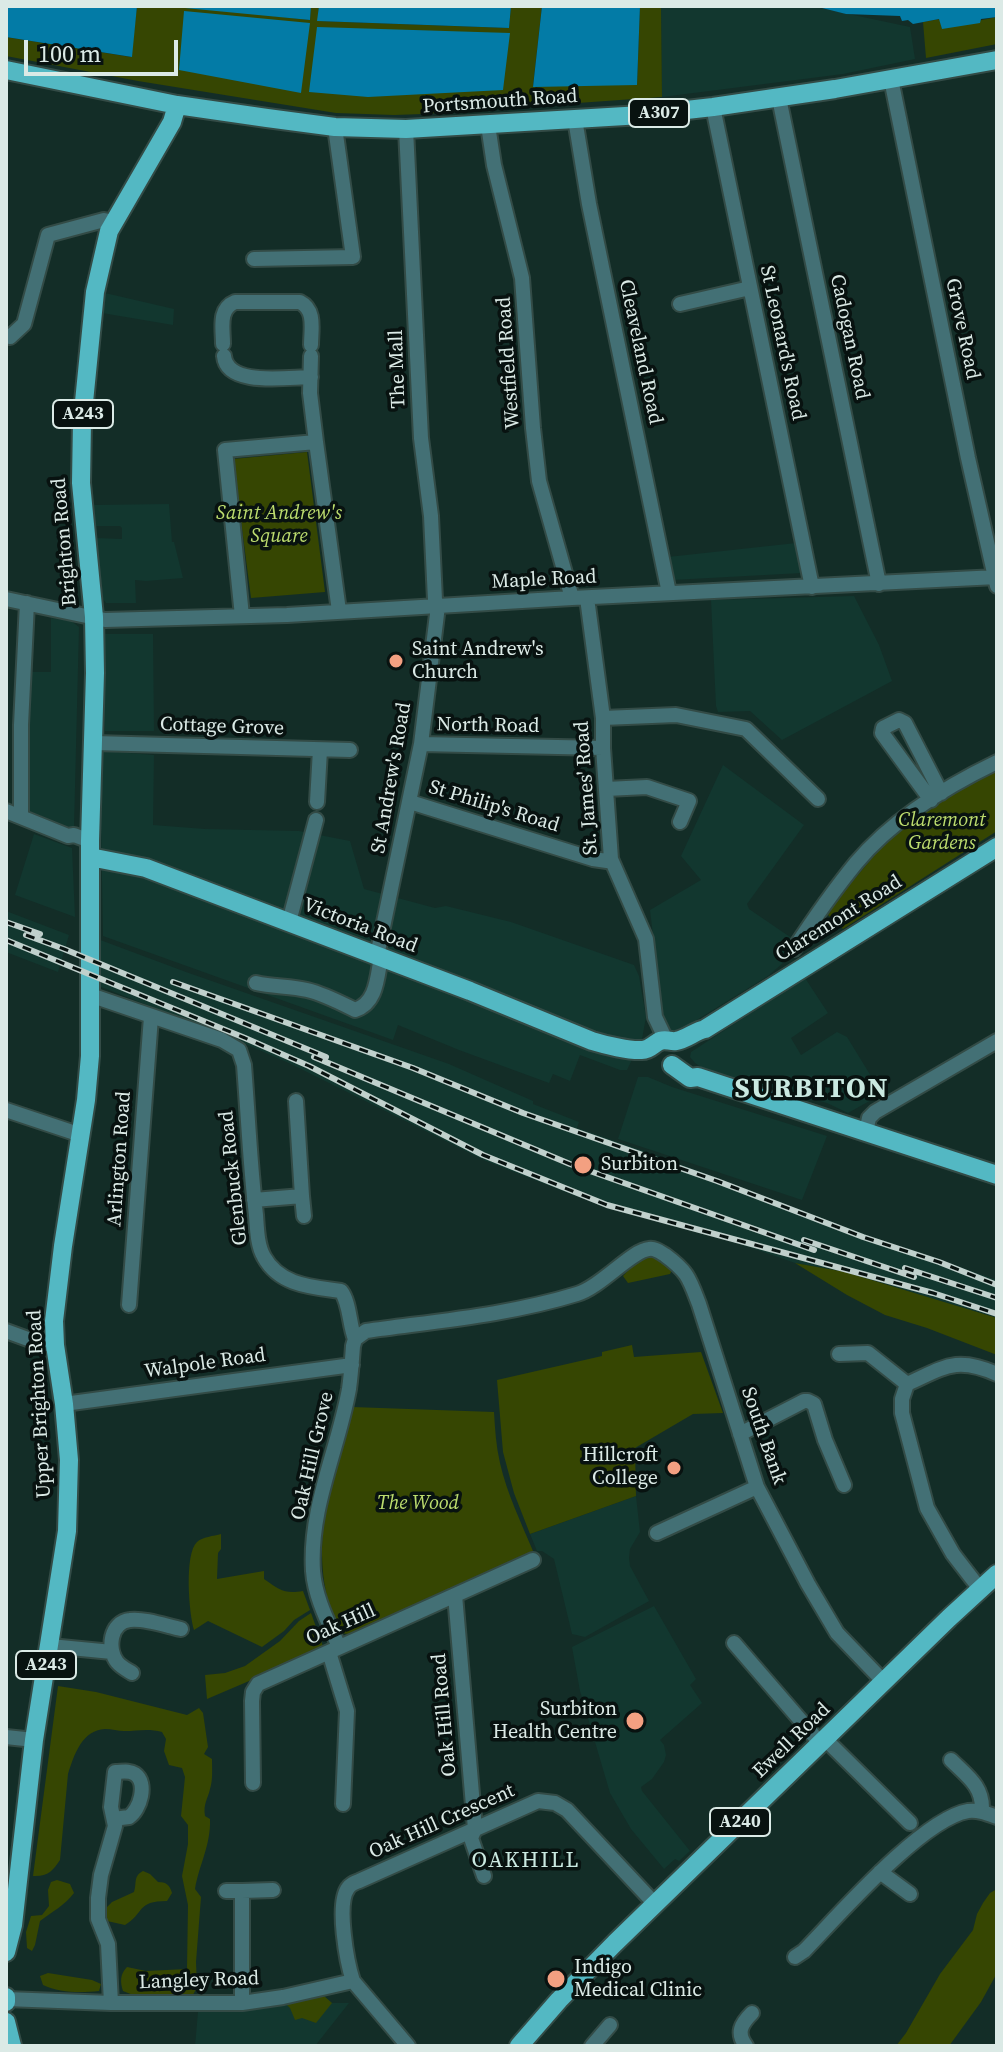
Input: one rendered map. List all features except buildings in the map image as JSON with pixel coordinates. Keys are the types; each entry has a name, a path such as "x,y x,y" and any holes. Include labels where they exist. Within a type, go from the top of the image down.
{"main road":[{"name":"Portsmouth Road","path":"6,70 177,105 335,127 406,129 713,107 997,60"},
{"name":"Brighton Road","path":"90,995 94,617 81,483 82,422 97,284 109,231 172,122 177,105"},
{"name":"Claremont Road","path":"666,1051 997,847"},
{"name":"Victoria Road","path":"90,849 379,956 592,1041 612,1046 642,1061 666,1051 690,1078 698,1077 997,1175"},
{"name":"Upper Brighton Road","path":"6,1952 14,1918 34,1740 68,1519 69,1460 55,1345 56,1298 89,1080 90,995"},
{"name":"Ewell Road","path":"519,2046 576,1982 997,1574"},
{"path":"6,2022 12,2046"}],"street":[{"name":"Grove Road","path":"891,79 996,580"},
{"name":"Cadogan Road","path":"779,98 879,584"},
{"name":"St Leonard's Road","path":"713,107 812,587"},
{"name":"Cleaveland Road","path":"575,119 589,204 669,593"},
{"name":"Westfield Road","path":"488,125 494,165 522,278 539,481 580,598"},
{"path":"254,259 353,257 335,127"},
{"name":"The Mall","path":"406,129 421,438 438,606"},
{"path":"6,336 10,337 24,324 48,235 104,220 114,222"},
{"path":"680,304 750,288"},
{"path":"311,377 245,378 229,369 225,364 224,350 223,313 227,305 235,302 300,302 311,311 311,377 310,393 339,611"},
{"path":"242,616 225,450 316,442"},
{"name":"Maple Road","path":"6,599 105,620 996,580"},
{"name":"St. James' Road","path":"580,598 603,718 611,859 646,939 655,1017 652,1029 666,1051"},
{"path":"21,816 14,723 27,603"},
{"name":"St Andrew's Road","path":"256,983 307,990 355,1010 364,1007 374,993 421,744 438,606"},
{"path":"603,718 676,715 746,729 818,799"},
{"path":"899,720 905,723 936,797 882,733 883,728 899,720"},
{"name":"Cottage Grove","path":"94,743 350,750"},
{"name":"North Road","path":"421,744 603,748"},
{"path":"317,802 320,750"},
{"path":"794,949 852,869 887,833 936,797 997,762"},
{"path":"606,789 647,787 689,801 680,822"},
{"name":"St Philip's Road","path":"410,802 593,859 611,859"},
{"path":"6,811 68,836 74,835 90,849"},
{"path":"289,922 316,820"},
{"name":"Glenbuck Road","path":"90,995 234,1045 242,1056 254,1200 263,1257 291,1281 307,1287 341,1291 346,1298 349,1324 355,1339"},
{"name":"Arlington Road","path":"129,1305 151,1017"},
{"path":"866,1132 869,1118 875,1112 997,1041"},
{"path":"296,1101 302,1117 304,1216"},
{"path":"6,1110 81,1135"},
{"path":"254,1200 302,1196"},
{"name":"South Bank","path":"355,1339 366,1331 491,1314 577,1295 591,1290 642,1251 649,1248 658,1250 683,1268 689,1277 757,1487 837,1633 884,1682"},
{"path":"6,1331 55,1345"},
{"name":"Oak Hill Grove","path":"343,1804 347,1711 313,1573 318,1510 349,1391 355,1339"},
{"path":"839,1354 868,1353 907,1384"},
{"name":"Walpole Road","path":"64,1404 352,1365"},
{"path":"980,1589 953,1554 927,1508 902,1413 902,1399 907,1384 950,1365 977,1365 997,1374"},
{"path":"740,1434 808,1401 814,1404 818,1421 836,1446 844,1485"},
{"path":"657,1533 757,1487"},
{"name":"Oak Hill","path":"253,1783 253,1692 258,1684 533,1560"},
{"name":"Oak Hill Road","path":"455,1595 475,1829 471,1838 484,1876"},
{"path":"132,1673 116,1661 112,1652 114,1630 123,1622 135,1620 181,1629"},
{"path":"734,1643 823,1742 910,1823"},
{"path":"50,1646 112,1652"},
{"path":"6,1737 34,1740"},
{"path":"951,1760 975,1784 982,1798 982,1810"},
{"name":"Oak Hill Crescent","path":"353,1981 343,1925 344,1898 348,1888 538,1801 555,1803 567,1810 655,1904"},
{"path":"805,1956 880,1872 941,1822 964,1812 982,1810 997,1817"},
{"path":"111,2003 108,1944 98,1919 98,1898 115,1821"},
{"path":"880,1872 910,1894"},
{"path":"226,1891 273,1890"},
{"path":"242,1891 242,2003"},
{"path":"353,1981 408,2046"},
{"name":"Langley Road","path":"6,1999 242,2003 353,1981"},
{"path":"746,2046 740,2036 741,2026 752,2013"},
{"path":"592,2046 610,2025"}],"shaded area":[{"path":"661,6 811,6 910,27 915,59 843,74 662,97"},
{"path":"105,293 174,309 173,325 102,313"},
{"path":"169,504 172,542 183,578 135,580 136,603 106,603 96,538 122,539 122,528 95,526 94,505"},
{"path":"796,543 802,573 672,580 668,557"},
{"path":"854,596 879,645 892,681 782,740 750,711 718,712 711,600"},
{"path":"51,618 71,621 79,627 72,828 24,809 28,672 51,672"},
{"path":"104,634 153,634 154,731 105,731"},
{"path":"103,751 154,755 153,825 299,831 350,841 364,889 435,908 446,906 511,922 634,965 646,1017 642,1039 627,1070 580,1055 570,1081 553,1074 549,1083 398,1025 393,1040 103,936"},
{"path":"723,765 804,825 747,904 749,909 793,939 784,962 768,976 674,1034 664,1028 650,910 701,880 681,856"},
{"path":"34,834 72,848 75,917 15,895"},
{"path":"6,911 69,935 58,972 6,952"},
{"path":"95,938 449,1064 579,1122 577,1128 997,1280 997,1318 845,1272 795,1263 735,1242 576,1196 486,1161 291,1064 96,985"},
{"path":"805,978 828,1013 791,1038 801,1055 837,1032 847,1037 882,1094 848,1113 827,1103 704,1069 690,1057 691,1052"},
{"path":"638,1077 648,1077 827,1136 802,1200 618,1139"},
{"path":"636,1496 640,1532 630,1549 629,1558 630,1566 649,1601 585,1637 572,1634 554,1559 537,1551 530,1534"},
{"name":"Surbiton Health Centre","path":"654,1606 696,1679 690,1685 702,1703 660,1740 666,1755 664,1762 652,1779 641,1787 690,1851 664,1869 631,1829 610,1793 580,1691 572,1647"},
{"path":"324,1996 332,2003 349,2003 315,2046 195,2046 198,2012 252,2010"}],"green space":[{"path":"137,6 185,6 310,20 311,6 319,6 318,21 509,28 511,6 542,6 533,86 637,84 640,6 661,6 662,97 423,114 336,113 6,56 6,37 131,57"},
{"path":"997,17 997,44 926,58 923,22 940,19 942,28"},
{"name":"Saint Andrew's Square","path":"307,452 325,592 251,598 233,459"},
{"name":"Claremont Gardens","path":"997,766 997,831 843,929 826,913 882,846 916,816"},
{"path":"657,1255 673,1268 670,1274 628,1283 623,1276 634,1264"},
{"path":"795,1263 845,1272 997,1318 997,1355 885,1315"},
{"path":"632,1345 634,1357 701,1352 723,1413 693,1414 635,1448 636,1496 530,1534 503,1452 497,1380 602,1356 602,1352"},
{"name":"The Wood","path":"352,1407 494,1412 503,1474 533,1551 349,1634 340,1633 329,1605 322,1548 329,1491"},
{"path":"221,1534 217,1579 264,1571 264,1579 278,1588 291,1592 303,1591 310,1610 262,1647 208,1621 194,1630 189,1584 190,1559 199,1540"},
{"path":"311,1613 324,1649 207,1699 205,1675 225,1673 245,1666 280,1641"},
{"path":"58,1686 96,1692 187,1715 199,1708 203,1713 208,1747 204,1754 212,1759 212,1774 205,1808 205,1816 210,1819 209,1838 195,1889 201,1897 197,1987 193,1995 133,1995 123,1991 121,1984 127,1967 146,1971 187,1969 188,1905 182,1876 188,1825 181,1816 185,1777 182,1768 169,1765 164,1751 166,1739 162,1732 105,1729 97,1730 85,1739 76,1752 68,1774 60,1860 49,1872 33,1876"},
{"path":"143,1871 169,1886 172,1893 167,1901 145,1905 125,1925 107,1921 105,1909 112,1902 134,1892 137,1877"},
{"path":"57,1880 70,1884 74,1893 40,1921 32,1951 27,1948 26,1932 31,1916 42,1915 49,1906 48,1890 51,1882"},
{"path":"997,1889 997,1973 981,2002 949,2046 896,2046 940,1974 973,1930 983,1903"},
{"path":"48,1973 101,1984 99,1991 56,1990 43,1985 40,1976"},
{"path":"324,1996 332,2003 316,2023 302,2018 295,2020 285,2003"}],"water":[{"path":"6,6 137,6 132,57 6,37"},
{"path":"185,6 311,6 310,20"},
{"path":"319,6 511,6 509,28 317,21"},
{"path":"542,6 640,6 637,85 533,87"},
{"path":"814,6 997,6 997,17 942,29 939,19 913,24 908,20 902,21 900,16 846,14"},
{"path":"184,11 310,23 301,93 179,70"},
{"path":"317,27 510,33 503,90 368,97 309,92"}],"railway":[{"path":"6,922 40,934"},
{"path":"26,935 326,1057"},
{"path":"6,940 309,1066 483,1155 607,1205 933,1293 997,1314"},
{"path":"173,982 997,1285"},
{"path":"314,1057 570,1164 814,1250"},
{"path":"804,1240 914,1277"},
{"path":"905,1268 997,1298"}],"place":[{"name":"Saint Andrew's Church","path":"396,661"},
{"name":"Surbiton","path":"583,1165"},
{"name":"Hillcroft College","path":"674,1468"},
{"name":"Surbiton Health Centre","path":"635,1721"},
{"name":"Indigo Medical Clinic","path":"556,1979"}],"district":[{"name":"SURBITON","path":"812,1090"},
{"name":"OAKHILL","path":"526,1861"}]}
